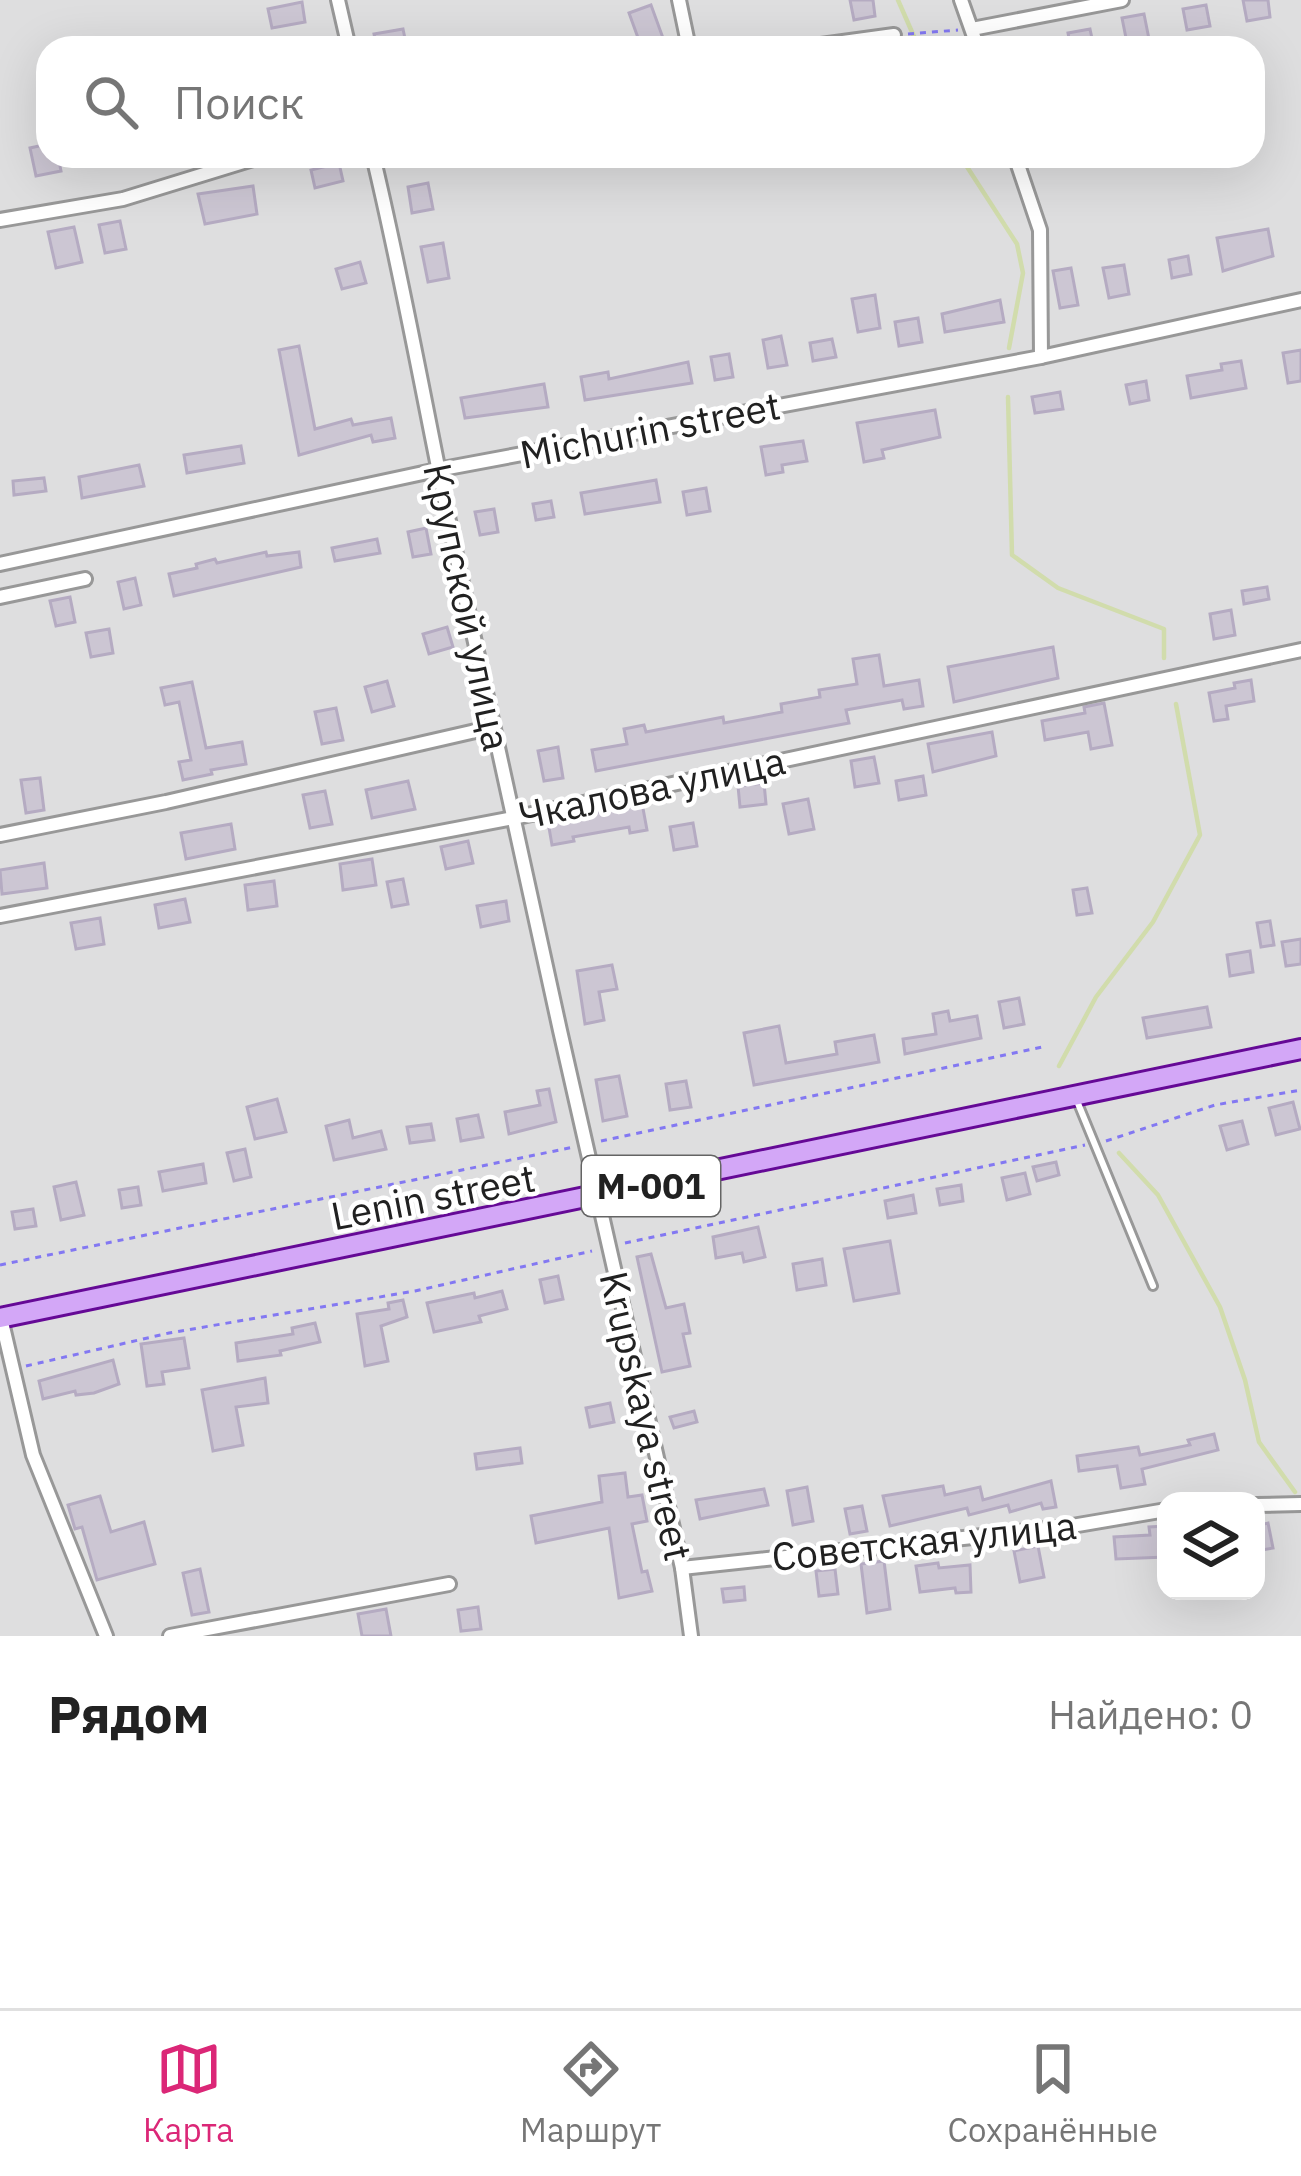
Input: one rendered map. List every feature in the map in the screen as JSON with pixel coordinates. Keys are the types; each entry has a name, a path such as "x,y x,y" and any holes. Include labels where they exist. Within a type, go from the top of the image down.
{"main road":[{"name":"Lenin street","path":"1,1318 1301,1049"}],"street":[{"path":"338,0 346,36"},
{"path":"680,0 687,36"},
{"path":"962,0 974,36"},
{"path":"972,29 1122,0"},
{"path":"887,36 894,35"},
{"path":"0,220 123,199 224,168"},
{"name":"Крупской улица","path":"376,168 596,1198"},
{"path":"1019,168 1040,230 1041,357"},
{"name":"Michurin street","path":"0,564 437,470 1041,357 1301,300"},
{"path":"0,597 85,579"},
{"name":"Чкалова улица","path":"0,916 513,818 1301,650"},
{"path":"0,836 493,727"},
{"name":"Krupskaya street","path":"596,1198 682,1568 692,1636"},
{"path":"1,1318 33,1456 106,1636"},
{"path":"1265,1504 1301,1504"},
{"name":"Советская улица","path":"682,1568 1066,1527 1157,1512"},
{"path":"170,1636 449,1584"}],"lane":[{"path":"1076,1096 1154,1286"}],"path":[{"path":"894,35 972,29"},
{"path":"0,1264 1047,1046"},
{"path":"12,1370 169,1333 415,1291 1095,1143 1216,1105 1301,1090"}],"shaded area":[{"path":"0,0 1301,0 1301,1636 0,1636"}],"building":[{"path":"850,0 873,0 875,16 854,20"},
{"path":"1243,0 1268,0 1270,17 1247,21"},
{"path":"302,2 305,22 272,28 268,9"},
{"path":"651,5 662,36 637,36 629,13"},
{"path":"1206,5 1210,26 1187,30 1183,9"},
{"path":"1144,14 1148,36 1126,36 1122,18"},
{"path":"403,29 404,36 374,36"},
{"path":"1090,29 1091,36 1069,36"},
{"path":"36,147 36,168 61,171 36,176 30,148"},
{"path":"340,168 343,181 315,188 311,170"},
{"path":"428,183 433,209 412,213 408,187"},
{"path":"253,186 257,214 205,224 198,194"},
{"path":"120,221 126,249 105,253 99,225"},
{"path":"74,227 82,262 56,268 48,232"},
{"path":"1268,229 1273,256 1223,271 1217,238"},
{"path":"443,243 449,278 428,282 421,247"},
{"path":"1188,256 1191,274 1172,278 1169,260"},
{"path":"360,262 366,283 342,289 336,269"},
{"path":"1124,265 1129,294 1109,298 1103,268"},
{"path":"1071,268 1078,305 1060,308 1053,271"},
{"path":"875,295 880,328 858,332 852,299"},
{"path":"1000,300 1004,322 945,332 942,314"},
{"path":"918,318 922,342 899,346 895,322"},
{"path":"781,336 787,365 768,368 763,340"},
{"path":"832,339 836,357 813,361 810,343"},
{"path":"299,346 315,429 351,419 353,425 391,418 395,438 373,442 371,435 299,455 279,350"},
{"path":"1301,350 1301,381 1288,383 1283,353"},
{"path":"729,354 733,377 715,380 711,357"},
{"path":"1241,361 1246,388 1191,398 1187,376"},
{"path":"688,362 692,383 585,400 581,377 608,372 609,379"},
{"path":"1146,381 1149,400 1130,404 1126,385"},
{"path":"544,384 548,407 465,418 461,398"},
{"path":"1060,392 1063,409 1035,413 1032,397"},
{"path":"935,410 940,437 882,450 884,458 864,462 857,423"},
{"path":"803,441 807,461 782,465 783,472 766,475 761,447"},
{"path":"241,446 244,463 187,473 184,455"},
{"path":"139,465 144,486 82,498 79,477"},
{"path":"44,478 46,491 14,495 13,481"},
{"path":"656,480 660,502 585,514 581,493"},
{"path":"706,488 710,511 687,515 683,492"},
{"path":"551,501 554,517 536,520 533,504"},
{"path":"494,509 498,532 480,535 475,512"},
{"path":"426,528 431,554 413,557 408,532"},
{"path":"377,539 380,553 335,561 332,548"},
{"path":"266,552 267,556 299,552 301,567 174,596 169,574 215,559 217,563"},
{"path":"135,578 141,605 124,609 118,582"},
{"path":"1267,587 1269,599 1244,604 1242,591"},
{"path":"70,597 75,622 56,626 50,601"},
{"path":"1231,610 1235,635 1214,639 1210,614"},
{"path":"447,627 453,647 429,654 423,634"},
{"path":"109,629 113,653 91,657 86,633"},
{"path":"1053,647 1058,678 954,702 948,667"},
{"path":"879,655 884,686 919,680 923,706 904,709 902,700 846,710 849,723 596,771 592,750 627,744 624,729 644,725 646,732 723,717 724,723 782,712 781,704 820,697 819,690 857,684 853,659"},
{"path":"1251,680 1254,701 1226,706 1228,719 1214,721 1209,693"},
{"path":"387,681 394,706 372,712 365,687"},
{"path":"192,682 206,748 242,742 246,764 183,780 179,762 191,760 179,702 165,705 161,688"},
{"path":"1104,703 1112,745 1091,749 1088,732 1045,740 1042,721 1085,713 1084,707"},
{"path":"336,708 343,740 322,744 315,712"},
{"path":"992,732 996,756 933,772 928,744"},
{"path":"558,747 563,778 544,781 538,751"},
{"path":"874,757 879,783 855,787 851,761"},
{"path":"923,776 926,795 899,800 896,781"},
{"path":"40,778 44,810 26,813 21,780"},
{"path":"408,781 415,809 372,818 366,790"},
{"path":"764,783 766,804 740,807 738,786"},
{"path":"325,791 332,824 310,828 303,795"},
{"path":"808,799 814,829 789,834 783,804"},
{"path":"642,803 647,830 630,833 629,827 552,845 548,822"},
{"path":"693,823 697,846 674,850 670,827"},
{"path":"231,824 235,849 186,859 181,833"},
{"path":"468,841 473,863 446,869 441,847"},
{"path":"372,859 376,885 343,890 340,864"},
{"path":"44,863 47,888 2,894 0,870"},
{"path":"403,879 408,904 392,907 387,882"},
{"path":"274,881 277,906 248,910 245,885"},
{"path":"1087,888 1092,913 1077,915 1073,890"},
{"path":"185,899 190,922 159,928 155,905"},
{"path":"506,901 509,921 481,927 477,906"},
{"path":"100,918 104,944 76,949 71,923"},
{"path":"1270,921 1274,945 1261,947 1257,923"},
{"path":"1301,939 1301,964 1286,966 1282,942"},
{"path":"1250,951 1253,972 1230,976 1227,955"},
{"path":"612,965 617,989 599,992 604,1020 585,1024 577,971"},
{"path":"1019,998 1024,1024 1004,1028 999,1002"},
{"path":"1207,1007 1211,1027 1147,1038 1143,1018"},
{"path":"948,1011 950,1021 977,1016 981,1038 905,1054 903,1039 936,1034 933,1014"},
{"path":"779,1026 786,1063 837,1054 835,1042 874,1035 879,1062 754,1085 744,1033"},
{"path":"619,1076 627,1116 603,1121 596,1080"},
{"path":"686,1081 691,1107 670,1110 666,1084"},
{"path":"549,1089 556,1122 509,1134 505,1112 540,1105 537,1091"},
{"path":"277,1099 286,1132 255,1139 247,1107"},
{"path":"1293,1102 1300,1129 1276,1135 1269,1108"},
{"path":"478,1115 483,1137 461,1141 457,1119"},
{"path":"349,1120 353,1138 381,1131 386,1149 334,1160 326,1126"},
{"path":"1242,1121 1248,1144 1227,1150 1220,1126"},
{"path":"431,1124 434,1140 410,1143 407,1127"},
{"path":"245,1149 251,1177 234,1181 227,1153"},
{"path":"1056,1162 1059,1175 1037,1181 1033,1167"},
{"path":"203,1164 206,1183 163,1191 159,1172"},
{"path":"1025,1173 1030,1194 1007,1200 1002,1178"},
{"path":"76,1182 84,1215 61,1220 54,1187"},
{"path":"961,1185 963,1201 940,1205 937,1189"},
{"path":"138,1187 141,1205 122,1208 119,1190"},
{"path":"913,1195 916,1213 888,1218 885,1201"},
{"path":"33,1209 36,1226 15,1229 12,1212"},
{"path":"758,1227 765,1257 744,1262 742,1253 716,1258 713,1237"},
{"path":"890,1241 899,1293 854,1301 844,1249"},
{"path":"651,1254 666,1308 684,1304 690,1333 683,1334 690,1366 662,1372 637,1257"},
{"path":"822,1259 826,1285 797,1290 793,1264"},
{"path":"558,1276 563,1299 545,1303 540,1280"},
{"path":"502,1291 507,1309 479,1316 481,1322 434,1332 427,1303"},
{"path":"403,1300 407,1317 381,1326 388,1361 365,1366 357,1314 389,1309 388,1303"},
{"path":"315,1323 320,1342 280,1351 281,1355 238,1361 236,1343 293,1334 292,1328"},
{"path":"184,1338 189,1368 162,1372 164,1384 147,1386 141,1344"},
{"path":"113,1360 119,1384 94,1393 76,1395 75,1391 43,1399 39,1381"},
{"path":"265,1378 268,1403 236,1407 243,1445 213,1451 202,1390"},
{"path":"610,1403 614,1422 590,1427 586,1408"},
{"path":"694,1411 697,1422 674,1428 670,1417"},
{"path":"1214,1434 1218,1450 1142,1469 1145,1484 1121,1488 1117,1466 1079,1471 1077,1456 1138,1447 1140,1455 1190,1445 1188,1440"},
{"path":"520,1448 522,1463 477,1469 475,1454"},
{"path":"625,1473 628,1497 642,1495 647,1521 632,1524 642,1572 647,1571 652,1591 619,1598 609,1528 536,1543 531,1516 602,1502 599,1476"},
{"path":"1051,1481 1056,1507 1043,1509 1041,1503 1010,1512 1008,1505 969,1515 967,1508 890,1526 883,1496 943,1486 945,1495 980,1487 983,1500"},
{"path":"807,1487 813,1521 793,1525 787,1491"},
{"path":"764,1489 768,1505 700,1519 696,1500"},
{"path":"100,1496 111,1532 144,1522 155,1564 97,1580 82,1527 75,1529 68,1505"},
{"path":"862,1506 867,1531 850,1534 845,1509"},
{"path":"1265,1524 1273,1548 1265,1549"},
{"path":"1149,1527 1157,1527 1157,1557 1116,1559 1114,1537 1150,1535"},
{"path":"1038,1546 1044,1577 1020,1582 1014,1551"},
{"path":"884,1561 890,1609 867,1613 861,1564"},
{"path":"938,1563 939,1568 970,1565 971,1592 956,1593 955,1588 920,1592 916,1566"},
{"path":"200,1569 209,1612 192,1615 183,1573"},
{"path":"835,1569 838,1594 819,1596 816,1571"},
{"path":"744,1587 745,1600 724,1602 722,1589"},
{"path":"478,1607 481,1629 461,1631 458,1610"},
{"path":"386,1609 391,1636 362,1636 358,1614"}],"waterway":[{"path":"898,0 914,36"},
{"path":"968,168 1017,244 1023,273 1009,348"},
{"path":"1008,397 1012,555 1058,588 1164,629 1164,658"},
{"path":"1059,1066 1096,997 1153,922 1200,835 1176,704"},
{"path":"1119,1153 1158,1195 1220,1307 1245,1380 1259,1442 1295,1492"}]}
